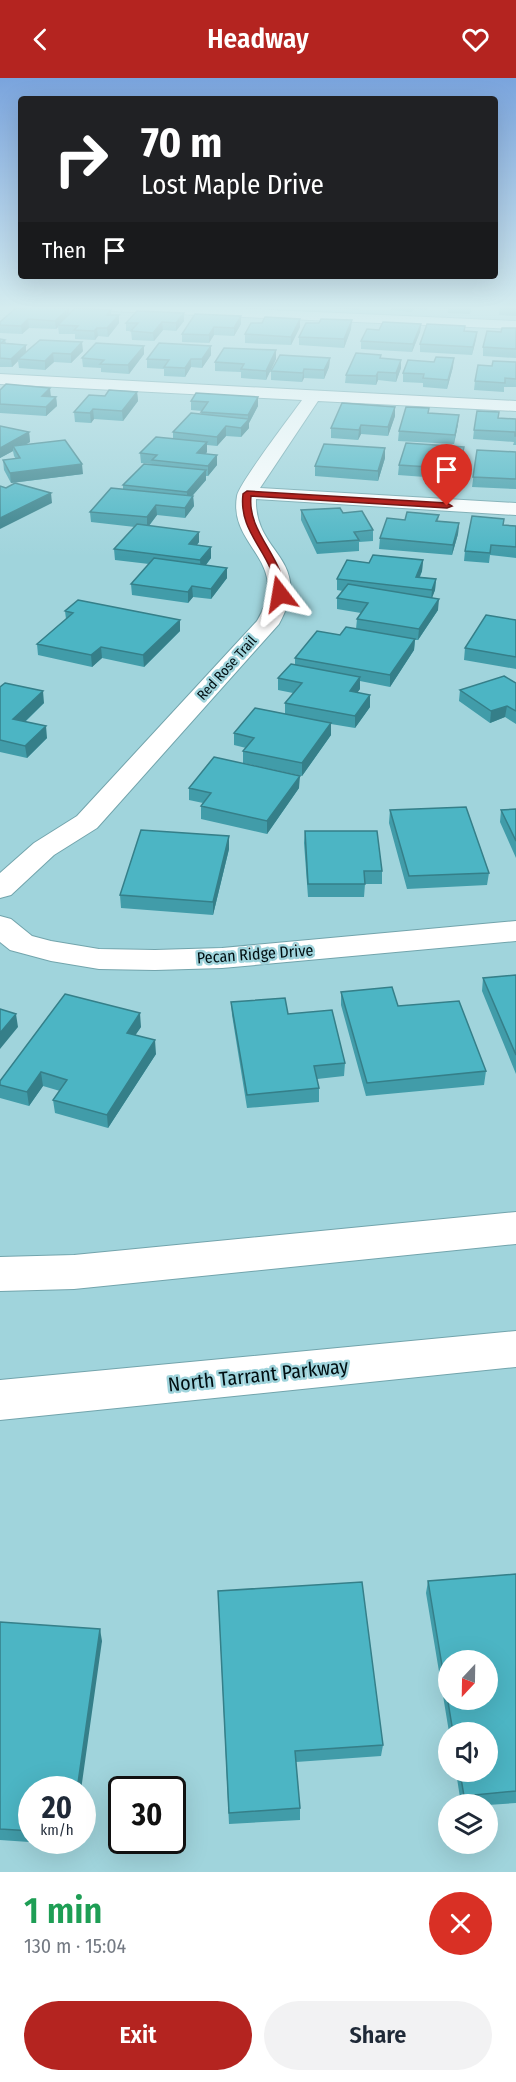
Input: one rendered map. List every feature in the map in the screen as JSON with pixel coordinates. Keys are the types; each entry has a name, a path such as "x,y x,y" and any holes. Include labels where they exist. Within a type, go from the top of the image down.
{"street":[{"path":"197,390 516,406"},
{"path":"247,494 313,396"},
{"path":"247,494 516,510"},
{"name":"Red Rose Trail","path":"0,889 44,849 87,822 267,624 280,594 280,580 267,552 250,525 245,509 247,494"},
{"name":"Pecan Ridge Drive","path":"0,926 21,943 51,951 99,959 155,960 222,958 516,931"},
{"path":"0,1274 74,1272 516,1228"},
{"name":"North Tarrant Parkway","path":"0,1400 516,1349"}],"building":[{"path":"0,390 48,390 42,396 56,397 46,407 0,404"},
{"path":"109,390 137,392 122,411 93,409 90,413 74,412 89,395 105,396"},
{"path":"196,393 258,397 248,415 201,412 208,402 191,401"},
{"path":"342,403 395,407 388,427 361,425 359,430 331,428"},
{"path":"406,407 429,408 428,413 459,415 455,435 399,431"},
{"path":"477,411 499,412 498,418 516,419 516,436 515,432 474,430"},
{"path":"191,413 249,419 241,428 226,426 217,437 173,432"},
{"path":"0,426 29,432 0,448"},
{"path":"156,437 207,442 197,453 217,455 208,466 152,460 157,455 140,453"},
{"path":"65,440 82,464 10,473 3,460 20,458 13,446"},
{"path":"406,443 464,447 457,476 426,474 428,467 399,465"},
{"path":"324,444 385,448 378,471 315,466"},
{"path":"477,450 516,452 516,479 473,477"},
{"path":"144,464 206,470 187,492 123,485"},
{"path":"15,483 51,493 0,518 0,486 6,488"},
{"path":"111,488 193,496 185,508 156,505 147,517 90,512"},
{"path":"340,508 343,513 362,511 373,530 354,532 359,540 317,543 301,510"},
{"path":"407,512 439,515 436,521 459,523 453,545 380,538 387,518 405,520"},
{"path":"472,516 504,519 503,525 516,526 516,547 491,545 490,553 465,551"},
{"path":"137,524 199,532 189,544 211,547 200,560 114,549"},
{"path":"373,555 423,560 416,577 436,579 432,590 337,579 347,560 369,563"},
{"path":"154,558 227,568 211,589 192,586 188,592 131,584"},
{"path":"348,584 439,599 419,629 357,619 368,603 337,598"},
{"path":"78,600 180,620 143,655 101,647 91,655 37,644 73,613 65,611"},
{"path":"486,615 516,620 516,657 465,648"},
{"path":"346,627 415,639 390,675 295,658 317,631 340,635"},
{"path":"291,664 360,677 350,691 370,695 355,716 285,703 302,683 278,678"},
{"path":"504,676 516,683 516,711 507,706 491,711 460,690"},
{"path":"5,683 43,691 13,719 46,726 25,746 0,740 0,687"},
{"path":"255,708 331,723 302,763 243,751 254,738 234,733"},
{"path":"214,757 300,776 267,821 201,806 211,793 189,788"},
{"path":"466,807 489,873 409,876 390,810"},
{"path":"516,809 516,841 501,810"},
{"path":"141,830 229,836 213,902 120,895"},
{"path":"305,831 377,831 382,871 364,871 365,884 308,884"},
{"path":"516,975 516,1055 483,978"},
{"path":"392,987 398,1006 459,1001 486,1071 367,1083 341,992"},
{"path":"65,994 140,1013 127,1033 155,1040 107,1115 53,1100 67,1080 41,1072 27,1092 0,1085 0,1081"},
{"path":"285,998 288,1014 332,1010 345,1063 314,1066 319,1088 247,1095 231,1002"},
{"path":"0,1009 16,1014 0,1033"},
{"path":"516,1574 516,1791 464,1794 462,1782 498,1782 498,1722 451,1722 449,1710 498,1710 498,1650 439,1650 428,1581"},
{"path":"362,1582 383,1745 295,1751 300,1808 229,1813 218,1591"},
{"path":"0,1622 100,1629 79,1776 18,1776 18,1830 0,1829"}],"route":[{"path":"280,594 280,580 267,552 250,525 245,509 247,494 447,506"}]}
